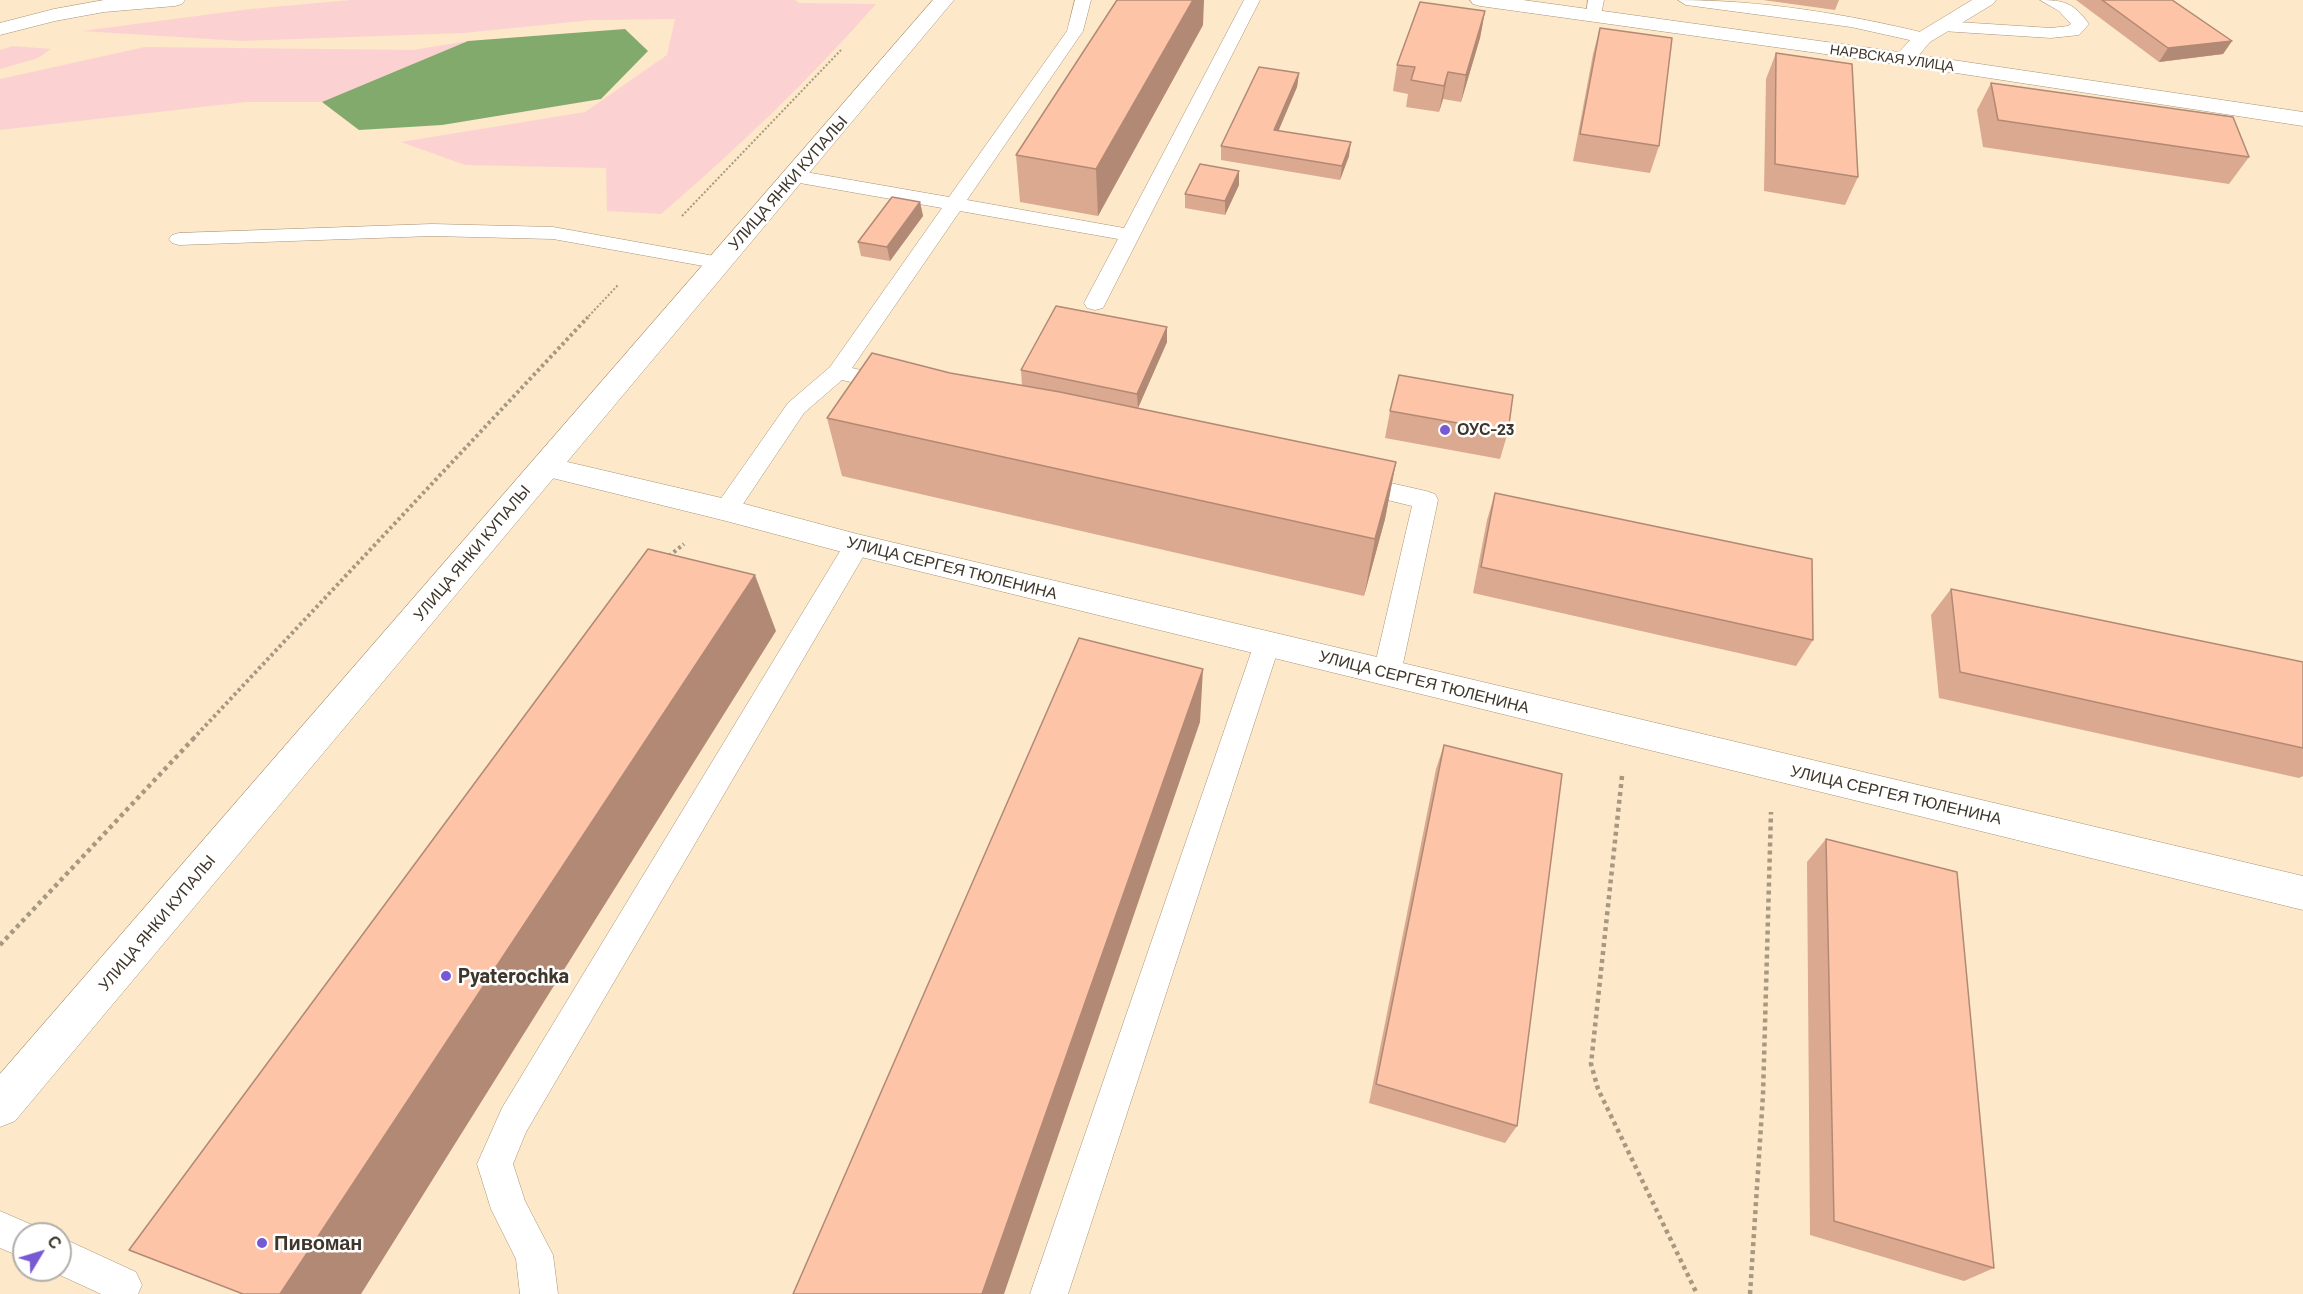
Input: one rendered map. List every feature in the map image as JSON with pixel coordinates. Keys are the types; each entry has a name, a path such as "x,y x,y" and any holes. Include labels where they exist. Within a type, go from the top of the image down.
{"street":[{"path":"0,29 54,15 104,6 175,0"},
{"name":"УЛИЦА ЯНКИ КУПАЛЫ","path":"0,1106 944,0"},
{"name":"НАРВСКАЯ УЛИЦА","path":"1480,0 1595,8 1904,59 2303,119"},
{"path":"1904,59 1923,38 1986,0"},
{"name":"УЛИЦА СЕРГЕЯ ТЮЛЕНИНА","path":"546,467 726,510 857,545 2303,893"}],"lane":[{"path":"726,510 796,408 838,372 1075,31 1083,0"},
{"path":"1095,303 1252,0"},
{"path":"1686,0 1851,22 1923,38"},
{"path":"1942,26 2051,33 2073,31 2081,24 2065,8 2048,0"},
{"path":"794,176 1130,235"},
{"path":"179,239 432,230 553,233 720,262"},
{"path":"838,372 918,389"},
{"path":"1334,480 1426,500 1387,673"},
{"path":"539,1294 534,1255 509,1209 495,1164 514,1120 857,545"},
{"path":"1049,1294 1267,644"},
{"path":"72,1262 123,1285"}],"path":[{"path":"0,945 650,250 848,43"},
{"path":"667,558 726,510"},
{"path":"1627,731 1591,1064 1598,1089 1697,1294"},
{"path":"1750,1294 1763,1095 1772,766"}],"shaded area":[{"path":"351,0 795,0 799,3 876,4 772,113 661,214 607,211 606,168 465,165 401,142 585,112 667,55 675,19 592,20 464,33 241,41 82,31 250,9"},
{"path":"625,29 648,51 601,99 442,125 359,130 322,102 468,41"},
{"path":"468,41 322,102 246,102 0,130 0,79 145,47 413,50"},
{"path":"13,46 51,49 38,58 0,69 0,50"}],"building":[{"path":"1117,0 1193,0 1096,169 1016,155"},
{"path":"2102,0 2172,0 2232,41 2168,48"},
{"path":"1420,2 1485,11 1466,75 1448,72 1444,86 1411,80 1415,67 1397,65"},
{"path":"1600,28 1672,38 1659,146 1580,134"},
{"path":"1776,53 1852,64 1858,177 1775,164"},
{"path":"1259,67 1299,73 1274,130 1351,142 1342,166 1221,146"},
{"path":"1991,83 2233,117 2249,157 1998,120"},
{"path":"1200,164 1239,171 1225,201 1185,194"},
{"path":"892,197 920,202 887,247 858,242"},
{"path":"1056,306 1167,327 1137,394 1021,370"},
{"path":"872,353 950,373 1060,392 1396,462 1375,539 827,418"},
{"path":"1399,375 1513,395 1508,432 1390,411"},
{"path":"1495,493 1812,559 1813,640 1481,567"},
{"path":"648,549 755,575 280,1294 243,1294 129,1250"},
{"path":"1951,589 2303,662 2303,748 1960,672"},
{"path":"1079,638 1203,669 982,1294 793,1294"},
{"path":"1444,745 1562,774 1517,1126 1376,1084"},
{"path":"1826,839 1957,872 1994,1268 1834,1221"}],"place":[{"name":"ОУС-23","path":"1445,430"},
{"name":"Pyaterochka","path":"446,976"},
{"name":"Пивоман","path":"262,1243"}]}
